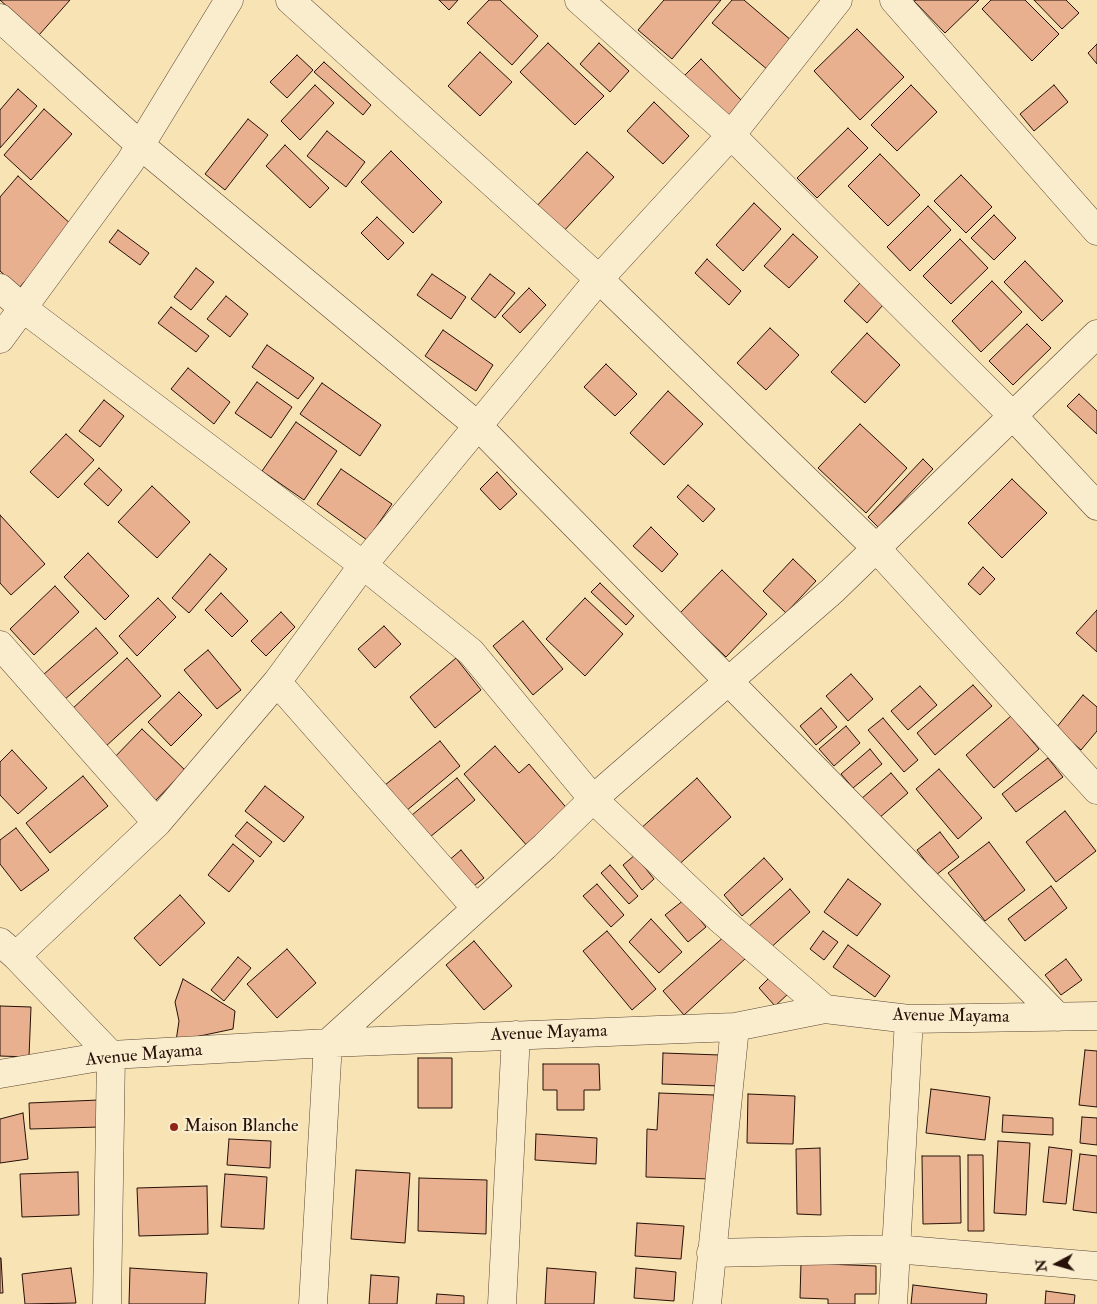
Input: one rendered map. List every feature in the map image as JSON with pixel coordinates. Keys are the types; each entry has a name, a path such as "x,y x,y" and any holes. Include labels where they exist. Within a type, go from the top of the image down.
{"street":[{"path":"0,340 140,145 229,0"},
{"path":"290,0 599,279 876,548 1097,790"},
{"path":"579,0 731,135 1012,416 1097,506"},
{"path":"107,1304 111,1056 8,949 157,823 277,682 363,565 599,279 731,135 838,0"},
{"path":"894,0 1097,231"},
{"path":"0,18 140,145 478,426 728,683 1058,1017"},
{"path":"0,288 24,309 363,565 471,652 593,799 720,919 825,1009"},
{"path":"313,1304 328,1043 545,846 593,799 832,591 1097,334"},
{"path":"0,645 157,823"},
{"path":"277,682 476,907"},
{"name":"Avenue Mayama","path":"0,1074 111,1056 328,1043 735,1027 825,1009 909,1019 1097,1016"},
{"path":"893,1304 909,1019"},
{"path":"707,1304 735,1027"},
{"path":"502,1304 516,1035"},
{"path":"711,1253 895,1249 1097,1266"}],"building":[{"path":"0,0 70,0 39,35"},
{"path":"439,0 458,0 449,10"},
{"path":"489,0 500,0 538,36 512,65 467,23"},
{"path":"664,0 721,0 672,59 638,30"},
{"path":"732,0 744,0 792,41 768,70 712,23"},
{"path":"979,0 945,33 914,1"},
{"path":"991,0 1025,0 1059,34 1032,61 982,9"},
{"path":"1034,0 1066,0 1079,13 1062,29"},
{"path":"857,29 904,77 860,120 814,71"},
{"path":"548,43 604,96 575,125 520,72"},
{"path":"599,43 629,71 610,92 580,64"},
{"path":"1097,44 1097,64 1088,53"},
{"path":"480,52 512,82 480,116 448,86"},
{"path":"297,55 313,70 287,98 270,82"},
{"path":"701,59 743,102 725,120 683,77"},
{"path":"324,62 371,105 363,115 314,72"},
{"path":"315,85 334,103 300,140 281,121"},
{"path":"911,85 937,112 897,151 871,125"},
{"path":"1054,85 1068,102 1034,131 1020,114"},
{"path":"18,89 37,106 0,148 0,110"},
{"path":"654,102 689,136 663,164 627,131"},
{"path":"44,109 72,134 31,180 4,155"},
{"path":"248,119 268,135 225,190 205,174"},
{"path":"848,128 868,148 817,198 797,178"},
{"path":"327,131 365,162 346,187 307,156"},
{"path":"285,145 329,188 310,208 266,166"},
{"path":"391,151 442,202 413,233 361,182"},
{"path":"587,152 614,177 561,234 534,209"},
{"path":"880,154 920,195 888,226 848,186"},
{"path":"961,175 992,207 966,233 934,201"},
{"path":"18,176 73,226 19,288 0,271 0,197"},
{"path":"754,203 781,229 743,271 716,245"},
{"path":"928,206 951,230 910,271 887,247"},
{"path":"994,215 1016,238 994,260 971,238"},
{"path":"377,217 404,243 388,260 361,233"},
{"path":"118,230 149,253 140,265 109,242"},
{"path":"793,234 818,257 789,288 764,266"},
{"path":"960,239 988,268 951,304 923,276"},
{"path":"707,259 741,291 729,305 695,273"},
{"path":"1025,261 1063,301 1042,321 1004,282"},
{"path":"196,268 214,282 191,310 174,297"},
{"path":"432,274 466,297 451,319 417,295"},
{"path":"490,274 515,293 495,318 471,299"},
{"path":"992,281 1022,312 981,352 952,321"},
{"path":"860,283 883,305 867,323 844,301"},
{"path":"529,288 546,305 520,333 502,316"},
{"path":"226,296 248,314 230,337 207,319"},
{"path":"171,307 209,336 196,352 158,323"},
{"path":"1027,324 1051,348 1013,385 989,361"},
{"path":"770,328 799,355 766,390 737,363"},
{"path":"443,330 493,365 476,391 425,356"},
{"path":"867,333 900,365 865,403 831,372"},
{"path":"267,345 314,378 298,399 252,367"},
{"path":"606,364 637,394 615,416 584,387"},
{"path":"188,368 230,402 214,424 171,389"},
{"path":"257,382 292,407 271,438 235,413"},
{"path":"322,383 381,425 360,456 300,414"},
{"path":"668,391 703,424 664,465 630,433"},
{"path":"1079,394 1097,411 1097,434 1067,406"},
{"path":"104,400 124,416 100,447 79,431"},
{"path":"296,422 337,451 304,500 262,471"},
{"path":"860,424 907,468 866,513 818,468"},
{"path":"66,434 94,460 58,498 30,472"},
{"path":"923,459 933,469 878,527 868,517"},
{"path":"99,468 122,490 108,506 84,484"},
{"path":"341,469 392,504 367,540 317,504"},
{"path":"497,472 517,494 500,510 480,489"},
{"path":"1012,479 1047,513 1002,558 968,523"},
{"path":"688,485 715,509 703,522 677,497"},
{"path":"152,486 190,522 157,558 118,522"},
{"path":"0,515 45,564 11,595 0,583"},
{"path":"651,527 678,554 662,572 633,546"},
{"path":"88,553 129,596 105,620 64,577"},
{"path":"210,554 227,569 189,613 172,598"},
{"path":"793,559 816,581 786,613 763,591"},
{"path":"983,567 995,579 980,595 968,584"},
{"path":"722,570 767,614 726,657 680,613"},
{"path":"600,583 634,616 626,625 591,592"},
{"path":"55,586 79,612 34,655 10,629"},
{"path":"221,593 248,621 232,637 205,610"},
{"path":"158,598 176,617 137,656 119,636"},
{"path":"585,598 623,634 585,676 546,639"},
{"path":"1097,610 1097,652 1076,633"},
{"path":"281,612 295,627 266,656 251,641"},
{"path":"523,621 563,669 533,695 493,646"},
{"path":"384,626 401,644 375,668 358,649"},
{"path":"96,628 118,653 64,700 43,675"},
{"path":"208,650 241,690 217,709 184,670"},
{"path":"127,658 161,696 105,747 71,710"},
{"path":"456,658 481,690 435,728 410,697"},
{"path":"851,674 873,699 848,721 826,696"},
{"path":"973,685 992,706 935,755 917,733"},
{"path":"920,686 937,705 908,730 891,711"},
{"path":"179,692 202,715 171,746 148,722"},
{"path":"1083,695 1097,707 1097,731 1081,750 1056,728"},
{"path":"821,708 837,727 816,745 800,726"},
{"path":"1011,716 1039,749 994,788 966,755"},
{"path":"883,718 918,760 904,772 868,730"},
{"path":"846,726 860,743 834,766 819,749"},
{"path":"142,729 185,770 154,802 111,761"},
{"path":"440,741 460,766 406,811 385,785"},
{"path":"495,746 519,773 529,764 570,812 529,848 464,774"},
{"path":"870,749 882,764 853,788 841,774"},
{"path":"12,750 47,788 18,814 0,795 0,762"},
{"path":"1048,758 1063,777 1016,812 1002,794"},
{"path":"939,769 982,818 958,839 916,789"},
{"path":"891,773 908,793 878,819 861,799"},
{"path":"83,776 108,806 50,853 26,823"},
{"path":"457,778 475,800 430,837 412,815"},
{"path":"697,778 731,817 674,869 639,830"},
{"path":"265,786 304,817 284,842 245,811"},
{"path":"1065,811 1096,851 1056,882 1026,842"},
{"path":"247,822 272,842 260,857 235,836"},
{"path":"16,828 49,870 21,891 0,864 0,840"},
{"path":"940,832 959,857 936,875 917,850"},
{"path":"989,842 1025,890 985,921 948,873"},
{"path":"233,844 254,861 229,892 208,875"},
{"path":"461,850 484,878 470,889 447,862"},
{"path":"635,855 654,879 642,890 623,865"},
{"path":"764,858 783,879 742,916 724,895"},
{"path":"610,865 638,896 629,904 601,873"},
{"path":"848,879 881,904 857,936 824,912"},
{"path":"597,884 624,915 611,927 583,896"},
{"path":"1051,886 1067,908 1025,941 1008,919"},
{"path":"790,889 810,912 767,951 747,928"},
{"path":"180,895 205,923 160,966 134,938"},
{"path":"684,900 706,927 688,942 665,915"},
{"path":"651,919 682,952 659,973 629,942"},
{"path":"607,931 656,989 632,1010 583,951"},
{"path":"823,931 838,942 824,960 810,949"},
{"path":"726,935 746,958 684,1015 663,991"},
{"path":"474,941 512,986 484,1010 446,965"},
{"path":"848,945 890,976 875,997 833,967"},
{"path":"287,949 316,983 277,1018 247,984"},
{"path":"238,957 251,968 224,1001 211,990"},
{"path":"1066,959 1082,980 1061,995 1045,975"},
{"path":"773,974 789,993 775,1006 759,988"},
{"path":"183,979 235,1011 233,1029 176,1041 179,1021 175,1002"},
{"path":"0,1006 31,1007 29,1057 0,1056"},
{"path":"1085,1050 1097,1051 1097,1107 1079,1105"},
{"path":"663,1053 720,1055 719,1086 662,1084"},
{"path":"418,1058 452,1058 452,1108 418,1108"},
{"path":"543,1064 599,1064 600,1090 584,1090 584,1110 557,1110 557,1090 543,1090"},
{"path":"931,1089 990,1097 985,1140 926,1133"},
{"path":"659,1093 714,1095 711,1179 646,1177 647,1129 657,1130"},
{"path":"748,1094 795,1096 793,1144 747,1143"},
{"path":"99,1100 100,1127 30,1129 29,1103"},
{"path":"23,1113 28,1159 0,1163 0,1119"},
{"path":"1003,1115 1053,1118 1053,1135 1002,1132"},
{"path":"1082,1117 1097,1118 1097,1145 1080,1143"},
{"path":"536,1134 597,1138 596,1164 535,1160"},
{"path":"229,1139 271,1141 270,1168 227,1165"},
{"path":"998,1141 1030,1143 1026,1215 994,1213"},
{"path":"1049,1147 1072,1150 1066,1204 1043,1202"},
{"path":"820,1148 821,1215 797,1214 796,1149"},
{"path":"1080,1154 1097,1156 1097,1213 1073,1210"},
{"path":"968,1155 983,1155 984,1231 968,1231"},
{"path":"922,1156 960,1156 961,1223 923,1224"},
{"path":"356,1170 410,1173 405,1243 351,1239"},
{"path":"78,1172 79,1215 22,1217 20,1174"},
{"path":"225,1174 267,1177 264,1229 221,1227"},
{"path":"419,1178 487,1180 486,1234 418,1231"},
{"path":"207,1186 208,1234 139,1236 137,1188"},
{"path":"637,1223 684,1226 681,1259 635,1256"},
{"path":"1,1258 3,1293 0,1293"},
{"path":"801,1263 876,1266 876,1294 855,1294 855,1304 828,1304 828,1299 800,1298"},
{"path":"71,1268 76,1303 25,1304 22,1274"},
{"path":"130,1268 207,1273 205,1304 129,1304"},
{"path":"547,1268 596,1272 594,1304 545,1304"},
{"path":"636,1268 676,1272 674,1301 634,1298"},
{"path":"371,1275 399,1277 397,1304 369,1304"},
{"path":"913,1285 987,1294 986,1304 911,1304"},
{"path":"1046,1291 1075,1295 1074,1304 1045,1304"},
{"path":"437,1294 464,1296 464,1304 436,1304"}],"place":[{"name":"Maison Blanche","path":"174,1127"}]}
